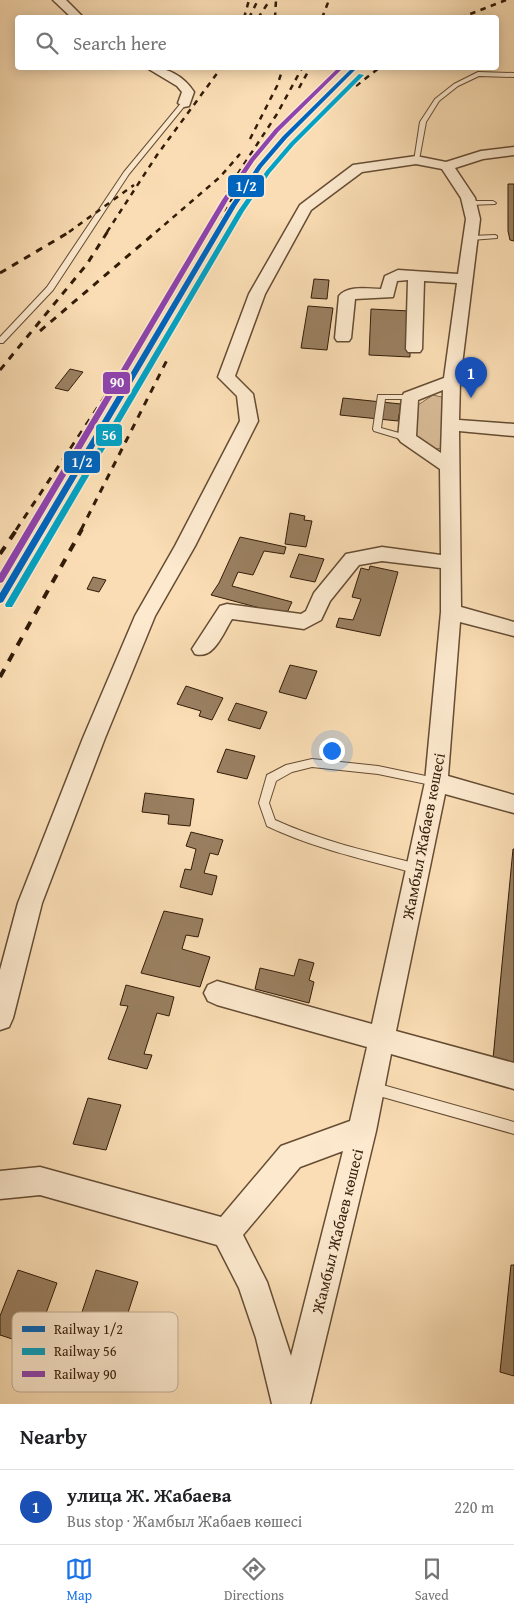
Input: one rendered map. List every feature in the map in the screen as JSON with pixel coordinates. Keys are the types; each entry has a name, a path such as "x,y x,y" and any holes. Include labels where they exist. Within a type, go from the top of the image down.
{"street":[{"path":"59,0 76,15"},
{"path":"157,70 182,83 188,92 184,103"},
{"path":"0,1018 30,902 144,616 184,546 249,421 245,394 226,376 257,294 304,208 358,168 416,160 449,169 482,155 514,151"},
{"name":"Жамбыл Жабаев көшесі","path":"294,1404 362,1131 436,782 451,612 452,563 449,467 452,381 473,219 468,198 449,169"},
{"path":"343,338 347,296 356,293 388,294 390,280 398,275 465,279"},
{"path":"414,349 416,276"},
{"path":"449,467 407,438 410,397 452,381"},
{"path":"451,425 514,430"},
{"path":"202,649 227,611 304,622 314,615 321,598 353,559 382,554 452,563"},
{"path":"451,612 514,629"},
{"path":"436,782 514,804"},
{"path":"217,993 514,1076"},
{"path":"226,1233 264,1186 292,1156 362,1131"},
{"path":"0,1185 40,1181 226,1233 252,1282 271,1338 288,1404"}],"lane":[{"path":"416,160 423,122 437,100 456,85 478,74 514,75"},
{"path":"0,341 50,288 126,173 184,103"},
{"path":"469,203 493,202"},
{"path":"471,238 495,237"},
{"path":"407,438 377,429 381,397 410,397"},
{"path":"418,869 297,835 271,822 264,803 271,778 290,768 312,763 378,770 436,782"},
{"path":"371,1087 514,1128"}],"shaded area":[{"path":"433,395 446,398 444,448 434,449 415,434 418,405"}],"building":[{"path":"508,184 514,184 514,241 510,240 508,231"},
{"path":"314,279 329,280 327,299 311,298"},
{"path":"308,306 333,308 327,350 301,348"},
{"path":"371,309 410,311 410,357 369,355"},
{"path":"70,369 83,372 68,391 55,388"},
{"path":"343,398 401,404 398,421 340,415"},
{"path":"290,513 305,516 304,520 312,521 306,547 285,544"},
{"path":"240,537 286,547 284,554 264,551 253,575 238,572 232,586 292,602 286,615 211,595 219,583"},
{"path":"299,554 324,559 315,582 290,577"},
{"path":"370,566 398,572 380,636 336,627 339,618 353,620 361,599 352,597 361,568 369,570"},
{"path":"93,577 106,580 99,592 87,589"},
{"path":"290,665 317,671 306,699 279,692"},
{"path":"186,686 223,698 212,720 199,716 201,711 177,704"},
{"path":"236,703 267,712 260,729 228,720"},
{"path":"226,749 255,756 247,779 217,772"},
{"path":"145,793 194,799 190,826 168,824 169,815 142,812"},
{"path":"191,832 223,840 218,855 210,853 204,873 217,876 212,895 180,887 185,869 191,870 196,849 186,846"},
{"path":"514,849 514,1064 493,1059"},
{"path":"164,911 203,919 198,937 186,935 182,949 210,957 200,987 141,973"},
{"path":"299,959 314,963 309,980 314,982 309,1003 255,989 260,968 294,976"},
{"path":"126,985 174,997 169,1016 157,1013 144,1054 152,1055 147,1069 108,1059 128,1006 120,1005"},
{"path":"88,1098 121,1105 106,1150 73,1144"},
{"path":"511,1265 514,1265 514,1376 500,1372"},
{"path":"18,1270 57,1283 46,1312 12,1312 12,1339 0,1335 0,1316"},
{"path":"96,1270 138,1282 128,1312 82,1312"}],"railway":[{"path":"245,15 249,0"},
{"path":"250,15 258,0"},
{"path":"260,15 270,0"},
{"path":"275,15 276,0"},
{"path":"323,15 329,0"},
{"path":"468,15 506,0"},
{"path":"107,232 157,155 220,70"},
{"path":"250,139 277,86 282,70"},
{"path":"207,232 231,184 277,114 301,70"},
{"path":"299,88 309,70"},
{"path":"356,86 376,70"},
{"path":"156,232 220,177 240,154"},
{"path":"69,232 134,185"},
{"path":"216,232 238,186"},
{"path":"0,273 71,231"},
{"path":"0,370 87,264 108,231"},
{"path":"40,331 157,231"},
{"path":"16,530 142,341 207,231"},
{"path":"209,247 217,231"},
{"path":"81,530 168,358"},
{"path":"0,554 17,529"},
{"path":"0,677 82,529"}],"rail line":[{"name":"90","path":"0,580 225,200 252,160 277,130 338,70"},
{"name":"1/2","path":"0,600 233,206 260,166 285,137 352,70"},
{"name":"56","path":"9,605 241,211 268,172 292,144 361,75"}],"place":[{"name":"улица Ж. Жабаева","path":"471,398"}]}
